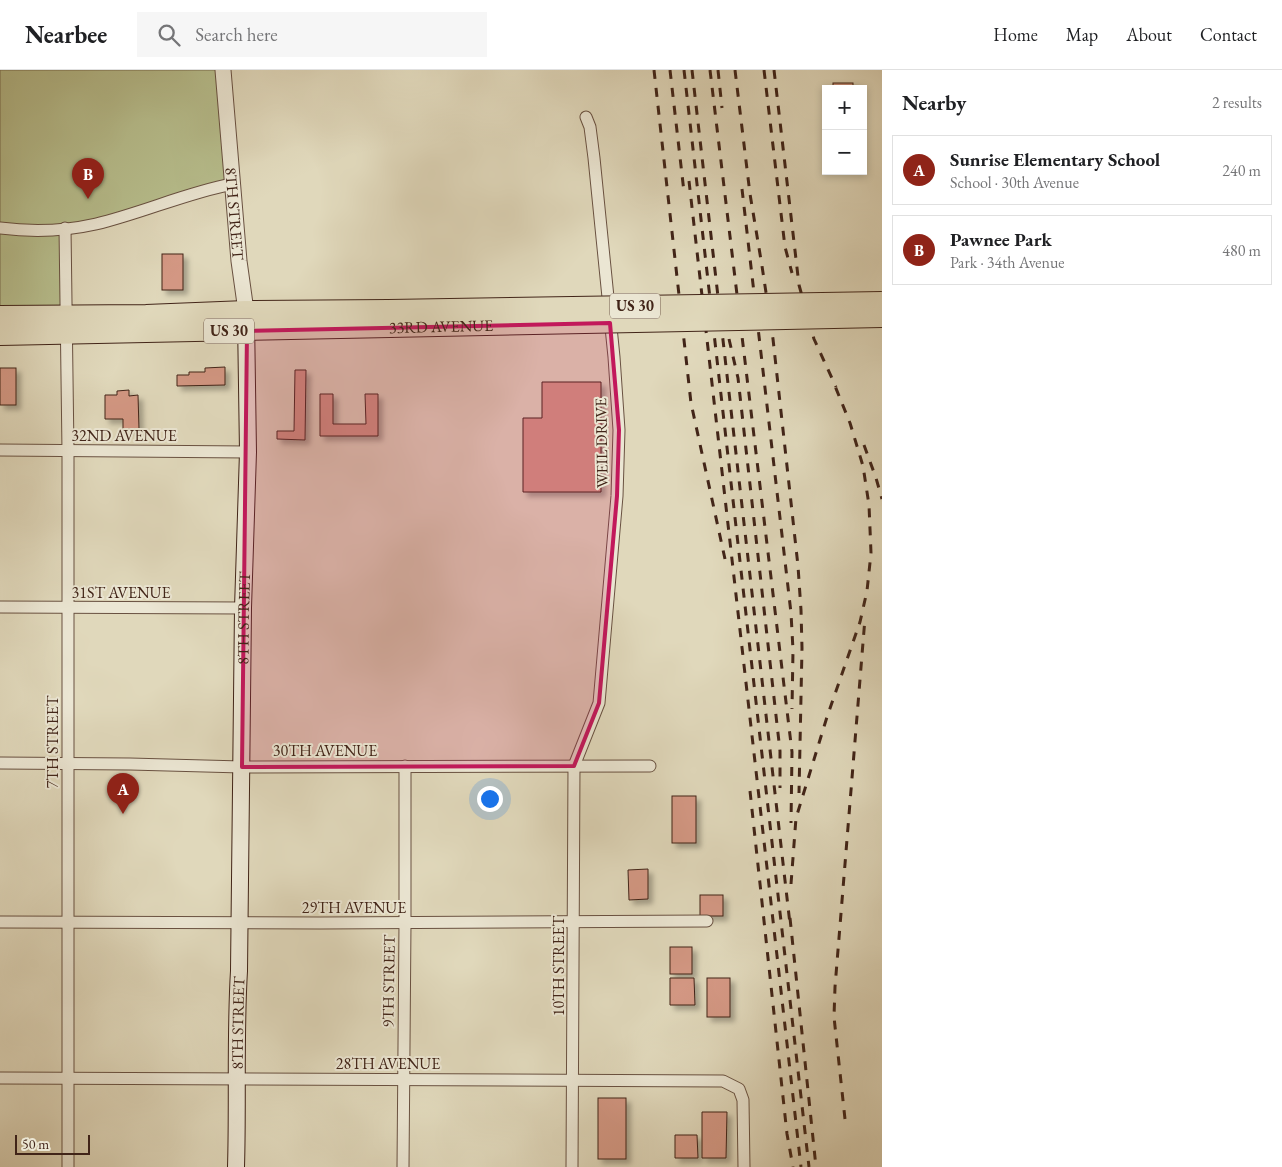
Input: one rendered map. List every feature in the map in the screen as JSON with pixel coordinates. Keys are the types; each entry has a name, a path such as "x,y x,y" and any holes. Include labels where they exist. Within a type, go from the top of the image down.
{"highway":[{"name":"33RD AVENUE","path":"0,316 68,325 246,331 389,319 882,302"},
{"name":"33RD AVENUE","path":"0,336 68,325 246,311 389,319 882,317"}],"main road":[{"name":"8TH STREET","path":"236,1167 242,767 242,608 248,452 246,311"}],"street":[{"name":"8TH STREET","path":"223,70 239,261 246,311"},
{"name":"WEIL DRIVE","path":"574,766 599,703 618,496 619,430 614,358 594,158 590,127 586,117"},
{"path":"0,228 25,230 66,228 95,224 208,189 232,184"},
{"name":"7TH STREET","path":"66,228 68,325 68,1167"},
{"name":"32ND AVENUE","path":"0,450 248,452"},
{"name":"31ST AVENUE","path":"0,607 242,608"},
{"name":"30TH AVENUE","path":"0,763 242,767 650,766"},
{"name":"9TH STREET","path":"403,1167 405,766"},
{"name":"10TH STREET","path":"572,1167 574,766"},
{"name":"29TH AVENUE","path":"0,922 574,923 707,921"},
{"name":"28TH AVENUE","path":"0,1078 723,1082 739,1089 743,1100 744,1167"}],"highlighted area":[{"path":"610,323 619,430 617,496 599,703 574,766 242,767 247,331"}],"green space":[{"path":"0,70 223,70 232,184 66,228 68,316 0,317"}],"building":[{"path":"833,83 853,83 853,85 833,85"},
{"path":"162,254 183,254 183,290 162,290"},
{"path":"225,367 225,385 177,386 177,375 189,375 189,372 205,372 205,368"},
{"path":"0,368 16,368 16,405 0,405"},
{"path":"295,370 306,370 305,440 277,439 277,431 294,431"},
{"path":"542,382 601,382 601,492 523,492 523,418 542,418"},
{"path":"129,390 129,396 138,395 139,429 123,429 123,419 105,419 105,395 117,395 117,391"},
{"path":"320,394 333,394 333,424 366,424 365,394 378,394 378,436 320,436"},
{"path":"672,796 696,796 696,843 672,843"},
{"path":"648,869 648,899 629,900 628,870"},
{"path":"700,895 723,895 723,916 700,916"},
{"path":"670,947 692,947 692,974 670,974"},
{"path":"670,978 694,978 695,1005 670,1005"},
{"path":"707,978 730,978 730,1017 707,1017"},
{"path":"598,1098 626,1098 626,1159 598,1159"},
{"path":"702,1112 727,1112 726,1158 702,1158"},
{"path":"675,1135 697,1135 698,1158 675,1158"}],"railway":[{"path":"654,70 691,403 725,559"},
{"path":"670,70 684,192"},
{"path":"684,70 809,1167"},
{"path":"692,70 790,924"},
{"path":"710,70 792,752 791,823"},
{"path":"718,70 722,108"},
{"path":"735,70 750,194 773,339 798,566 802,648 799,793"},
{"path":"764,70 785,247 792,273"},
{"path":"774,70 799,285 814,339 836,387"},
{"path":"689,181 801,1167"},
{"path":"742,189 791,613 793,650 792,709"},
{"path":"729,339 738,378 780,751 780,788"},
{"path":"791,884 796,818 827,717 860,622 867,591 871,553 869,505 863,466 850,423 833,381"},
{"path":"864,445 882,499"},
{"path":"845,1119 834,1017 835,987 865,618"},
{"path":"750,791 787,1134 793,1167"},
{"path":"790,918 816,1167"}],"place":[{"name":"Pawnee Park","path":"88,199"},
{"name":"Sunrise Elementary School","path":"123,814"}]}
